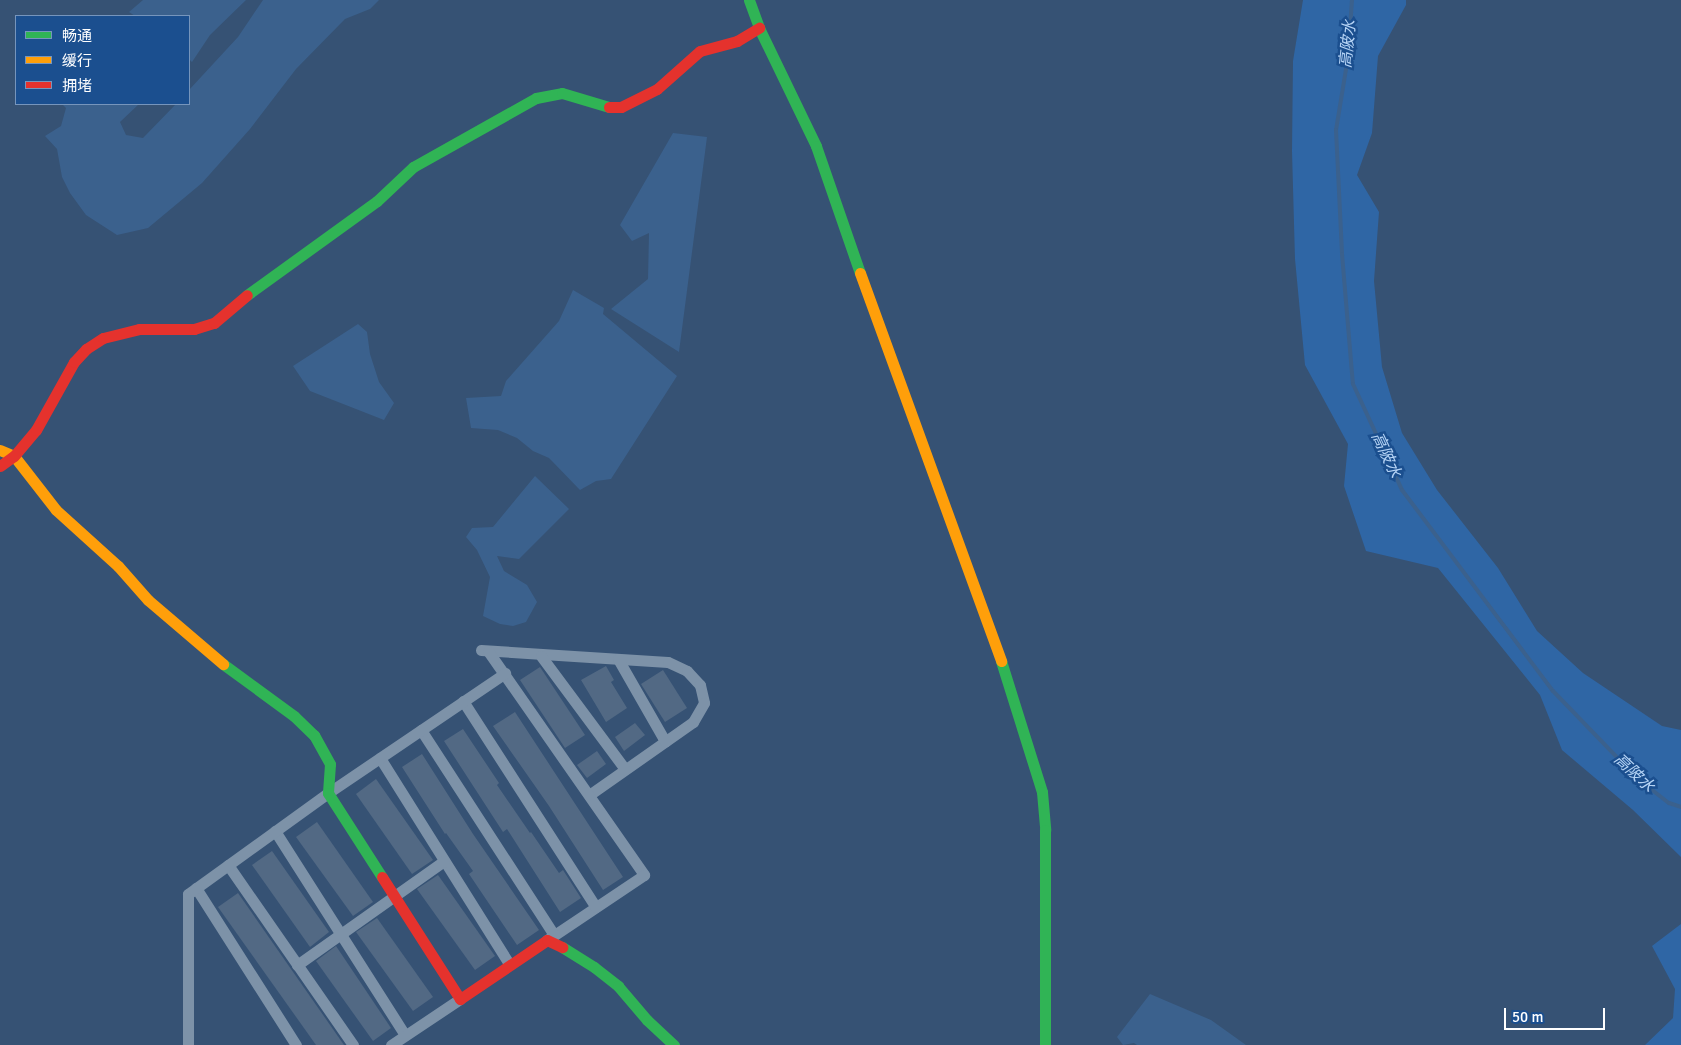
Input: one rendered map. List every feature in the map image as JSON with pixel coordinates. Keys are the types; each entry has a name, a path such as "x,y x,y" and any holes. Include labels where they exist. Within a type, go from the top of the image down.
{"street":[{"path":"749,0 759,28 816,146 886,346 1012,691 1042,792 1045,830 1045,1045"},
{"path":"0,466 14,456 36,430 74,362 86,349 103,338 139,329 194,329 214,323 226,315 257,286 377,200 413,167 536,98 562,94 609,107 621,107 657,89 672,78 700,51 737,41 759,28"},
{"path":"0,450 14,456 56,510 118,566 148,600 217,660 294,716 314,735 330,764 328,793 460,999"},
{"path":"391,1045 644,875 505,673 485,651 541,656 668,662 687,671 700,685 704,702 693,722 589,795"},
{"path":"541,656 625,769"},
{"path":"618,659 665,741"},
{"path":"188,1045 188,894 328,793 505,673"},
{"path":"463,702 596,907"},
{"path":"421,730 551,938 594,966 618,986 647,1020 674,1045"},
{"path":"380,758 509,964"},
{"path":"275,831 405,1036"},
{"path":"297,965 444,861"},
{"path":"228,865 354,1045"},
{"path":"196,888 296,1045"}],"shaded area":[{"path":"143,0 246,0 210,35 192,62 190,60 190,15 134,15 129,12"},
{"path":"263,0 379,0 370,9 345,19 296,69 250,129 202,183 148,228 117,235 86,215 70,193 62,177 57,149 45,136 61,126 66,108 63,105 138,105 120,122 126,135 143,138 175,105 190,105 190,89 238,37"},
{"path":"1303,0 1406,0 1406,5 1378,56 1372,133 1357,175 1379,212 1374,281 1382,367 1402,433 1437,490 1498,568 1537,631 1583,673 1662,726 1681,730 1681,857 1633,810 1562,750 1540,695 1438,568 1366,551 1344,486 1348,444 1305,365 1295,259 1292,151 1293,61"},
{"path":"673,133 707,137 679,352 611,309 648,279 649,233 632,241 620,225"},
{"path":"573,290 604,308 603,314 677,376 611,479 596,481 580,490 549,458 533,451 517,438 498,430 471,428 466,398 501,396 506,381 559,321"},
{"path":"358,324 367,332 370,354 379,382 394,403 384,420 310,391 293,366"},
{"path":"535,476 569,509 519,559 497,556 504,571 527,585 537,602 526,622 513,626 500,624 483,616 490,577 477,550 466,537 472,528 493,527"},
{"path":"1681,924 1681,1045 1645,1045 1673,1018 1675,989 1652,946"},
{"path":"1150,994 1211,1020 1246,1045 1137,1045 1134,1043 1123,1045 1117,1037"}],"building":[{"path":"606,666 614,680 611,682 627,708 606,722 581,680"},
{"path":"540,667 585,735 565,748 520,680"},
{"path":"663,670 687,708 665,722 641,684"},
{"path":"515,712 623,877 603,890 549,806 493,726"},
{"path":"635,723 645,735 624,751 615,737"},
{"path":"463,729 499,783 497,785 530,833 559,873 563,870 581,898 560,912 507,829 503,832 444,741"},
{"path":"597,751 606,764 587,778 577,765"},
{"path":"422,754 473,834 539,930 517,945 469,874 473,871 445,834 402,767"},
{"path":"376,779 433,860 412,874 356,794"},
{"path":"317,822 373,902 353,916 296,837"},
{"path":"272,851 329,932 310,947 252,865"},
{"path":"438,875 495,956 475,970 417,889"},
{"path":"238,893 344,1045 316,1045 218,907"},
{"path":"377,918 433,997 413,1011 356,932"},
{"path":"336,946 391,1028 373,1041 316,961"}],"waterway":[{"name":"高陂水","path":"1352,0 1348,57 1336,130 1342,254 1353,384 1402,490 1553,691 1638,779 1669,803 1681,807"}],"traffic: fast":[{"path":"749,0 759,28 816,146 860,273"},
{"path":"247,295 377,201 413,167 536,98 562,93 609,107"},
{"path":"1001,661 1042,792 1045,830 1045,1045"},
{"path":"223,664 294,716 314,735 330,764 328,793 382,877"},
{"path":"562,947 594,967 618,986 647,1020 674,1045"}],"traffic: slow":[{"path":"860,273 1001,661"},
{"path":"0,450 14,456 56,510 118,566 148,600 223,664"}],"traffic: jam":[{"path":"609,107 621,107 657,89 700,51 737,41 759,28"},
{"path":"0,466 14,456 36,430 74,362 86,349 103,338 139,329 194,329 214,323 247,295"},
{"path":"382,877 460,999 547,940 562,947"}]}
